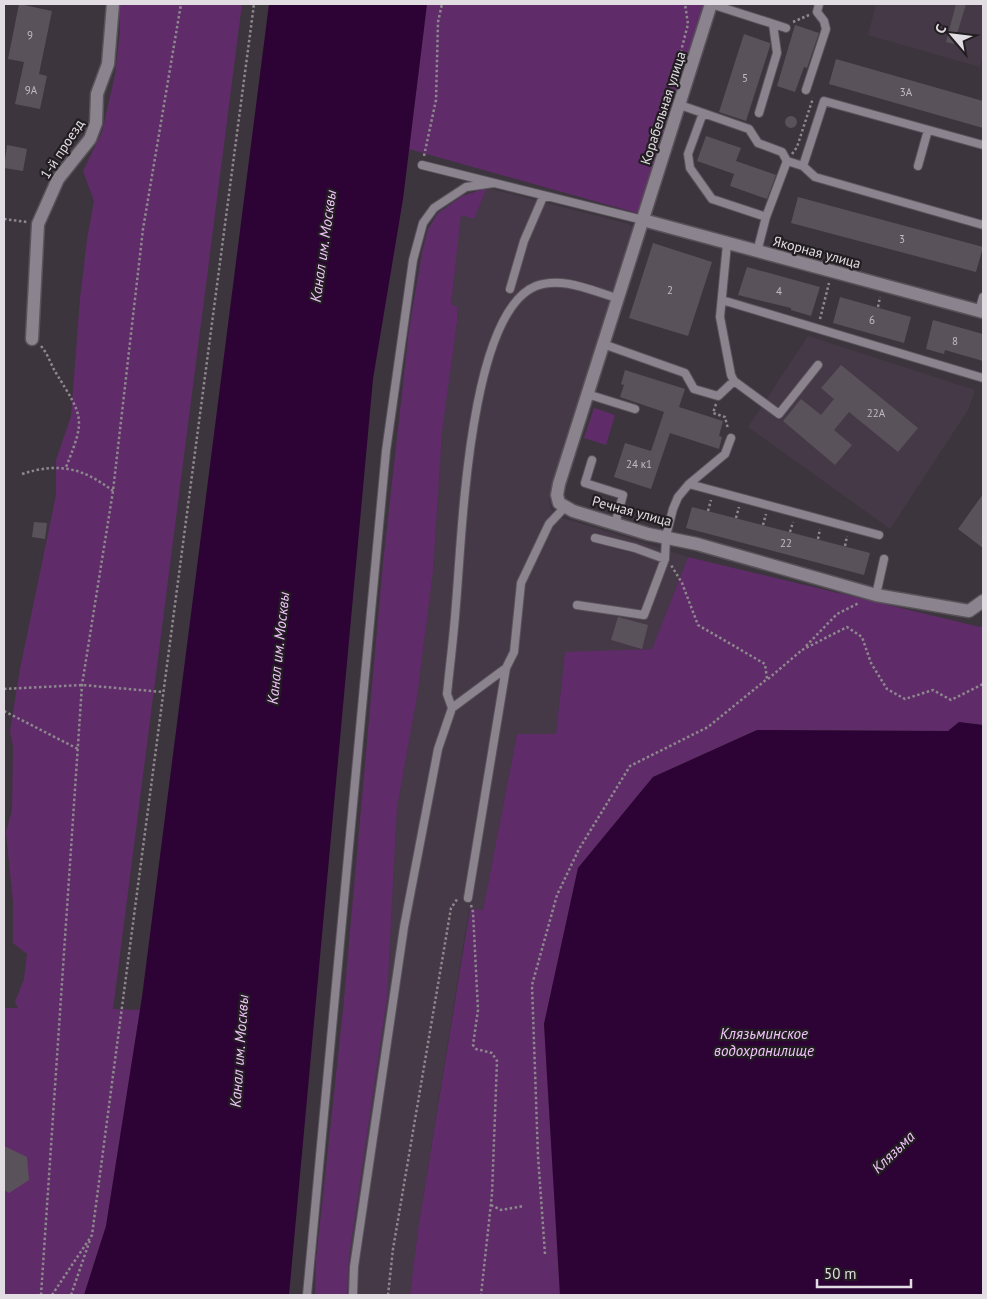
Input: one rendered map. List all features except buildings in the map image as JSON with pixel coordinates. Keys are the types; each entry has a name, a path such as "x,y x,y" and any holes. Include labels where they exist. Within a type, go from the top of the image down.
{"street":[{"name":"1-й проезд","path":"32,339 38,224 58,179 90,139 96,123 97,94 108,64 113,4"},
{"name":"Корабельная улица","path":"643,220 711,4"},
{"name":"Якорная улица","path":"643,220 981,311"},
{"path":"565,508 559,503 556,495 643,220"},
{"name":"Речная улица","path":"565,508 648,534 666,536 876,595 969,611 983,601"}],"lane":[{"path":"711,4 735,7 786,28"},
{"path":"806,90 826,29 818,8"},
{"path":"759,113 777,53 773,24"},
{"path":"803,166 824,101 983,145"},
{"path":"680,105 749,129 758,143 782,152 787,161 803,166 815,177 983,225"},
{"path":"703,113 688,154 690,168 712,199 766,218"},
{"path":"918,166 928,130"},
{"path":"757,252 766,218 787,161"},
{"path":"422,165 542,197 643,220"},
{"path":"307,1295 386,451 413,260 423,223 434,208 466,187 494,183"},
{"path":"510,289 524,241 542,197"},
{"path":"727,244 720,317 724,346 734,380 778,414 818,365"},
{"path":"452,708 447,694 456,602 460,530 475,413 497,335 505,316 535,287 554,282 617,298"},
{"path":"981,311 983,297"},
{"path":"722,300 817,330 983,378"},
{"path":"603,344 685,373 694,389 718,396 734,380"},
{"path":"587,394 635,409"},
{"path":"576,605 644,615 665,559 666,536 678,497 689,484 725,454 731,438"},
{"path":"592,460 585,483 623,494 615,524"},
{"path":"689,484 879,535"},
{"path":"468,898 506,668 514,652 521,583 549,524 565,508"},
{"path":"596,538 635,548 665,559"},
{"path":"876,595 884,559"},
{"path":"353,1295 354,1267 404,927 438,749 452,708 506,668"}],"path":[{"path":"41,1295 82,685 113,491 143,229 181,4"},
{"path":"71,1295 92,1235 254,4"},
{"path":"422,165 436,100 438,22 442,4"},
{"path":"685,4 688,24 679,59 692,64"},
{"path":"786,28 818,8"},
{"path":"4,219 38,224"},
{"path":"817,330 832,272"},
{"path":"32,339 43,347 55,371 76,404 80,421 75,446 66,467"},
{"path":"718,396 713,413 725,417 731,438"},
{"path":"22,474 50,468 66,467 90,476 113,491"},
{"path":"665,559 675,570 682,583 698,625 765,664 767,679"},
{"path":"544,1254 538,1156 532,985 557,895 579,849 630,766 708,727 802,650 837,614 876,595"},
{"path":"802,650 847,627 862,637 871,663 887,689 905,699 933,690 951,700 983,684"},
{"path":"4,689 82,685 163,692"},
{"path":"4,711 78,749"},
{"path":"388,1295 393,1249 451,908 457,898 468,898 473,912 478,1010 473,1045 476,1049 492,1054 497,1061 491,1205 481,1295"},
{"path":"491,1205 501,1210 524,1206"},
{"path":"52,1295 92,1235"}],"shaded area":[{"path":"119,4 242,4 113,1009 140,1010 106,1226 84,1295 4,1295 4,1008 18,1008 15,1002 24,979 27,954 13,943 13,902 6,832 12,810 13,747 10,731 20,669 56,495 56,460 71,416 80,299 87,239 94,201 83,171 102,132 115,75 120,31"},
{"path":"427,4 717,4 710,32 651,217 409,149"},
{"path":"876,4 983,4 983,56 980,67 868,35"},
{"path":"487,188 629,224 633,228 549,499 551,509 560,517 688,557 652,649 565,653 556,734 517,734 483,911 469,909 418,1229 410,1295 347,1295 349,1257 387,998 397,808 417,697 433,572 442,432 457,322 457,307 451,305 461,214 474,219"},
{"path":"487,188 474,219 461,215 451,305 457,306 457,322 442,432 433,572 417,697 397,808 387,998 349,1257 347,1295 315,1295 316,1260 343,1010 383,563 409,330 422,252 428,229 438,213 462,196"},
{"path":"808,336 975,390 968,410 890,529 748,427"},
{"path":"594,408 615,415 606,445 584,438"},
{"path":"688,557 980,627 983,625 983,725 959,722 948,731 757,730 653,777 578,868 544,1024 560,1295 410,1295 418,1229 470,909 483,910 517,734 556,734 565,652 652,649"}],"water":[{"name":"Канал им. Москвы","path":"269,4 427,4 403,199 373,379 289,1295 84,1295 106,1226 142,997"},
{"name":"Клязьминское водохранилище","path":"959,722 983,725 983,1295 560,1295 544,1024 578,868 653,777 757,730 948,731"}],"water label":[{"name":"Клязьма","path":"893,1152"}]}
